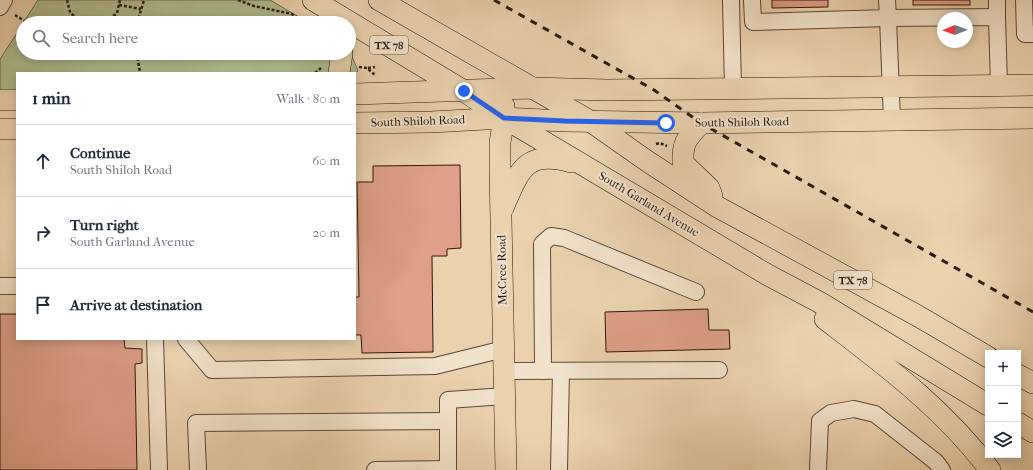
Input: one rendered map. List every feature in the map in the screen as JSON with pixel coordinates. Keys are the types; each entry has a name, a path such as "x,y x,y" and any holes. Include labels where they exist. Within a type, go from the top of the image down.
{"main road":[{"name":"South Garland Avenue","path":"313,0 333,16"},
{"name":"TX 78","path":"379,0 503,80 533,88 590,121 647,161 716,206 918,316 985,355"},
{"name":"South Garland Avenue","path":"356,29 464,91 504,118 768,275 819,302 985,403"},
{"path":"356,94 464,91 503,80"},
{"name":"McCree Road","path":"503,80 504,118 500,142 506,470"},
{"path":"533,88 599,90 1033,86"},
{"path":"0,100 16,100"},
{"name":"South Shiloh Road","path":"356,123 431,122 504,118 701,123 1033,118"},
{"path":"701,123 686,138 682,151 683,163 709,188 716,206"},
{"path":"0,129 16,129"},
{"path":"501,214 520,172 530,162 542,158 555,157 587,166"},
{"path":"768,275 897,374 940,412 990,470"},
{"path":"1021,377 1033,384"},
{"path":"1021,425 1033,432"}],"lane":[{"path":"0,7 4,0"},
{"path":"731,0 733,89"},
{"path":"752,0 753,22"},
{"path":"887,0 892,120"},
{"path":"996,0 999,86"},
{"path":"1024,0 1025,34 1033,34"},
{"path":"731,23 888,18 997,17"},
{"path":"543,371 542,244 551,236 564,238 696,292"},
{"path":"0,286 16,286"},
{"path":"155,340 159,470"},
{"path":"187,340 212,370 435,366 504,349"},
{"path":"504,371 719,370"},
{"path":"559,470 561,371"},
{"path":"375,470 448,469 448,400 505,396"},
{"path":"818,470 820,421 831,413 854,409 875,414 936,462 942,470"},
{"path":"198,470 196,423 448,421"}],"path":[{"path":"67,0 73,16"},
{"path":"114,16 117,13 120,0"},
{"path":"139,16 144,0"},
{"path":"238,0 254,6 292,14 295,16"},
{"path":"120,5 141,9"},
{"path":"138,60 140,72"},
{"path":"344,64 367,68 376,67"},
{"path":"367,68 375,75"},
{"path":"654,145 660,143 672,147"}],"green space":[{"path":"38,0 270,0 297,16 28,16"},
{"path":"16,35 16,60 354,60 358,71 356,72 16,72 16,91 0,92 0,59"}],"building":[{"path":"772,0 828,0 828,7 772,8"},
{"path":"913,0 970,0 970,5 913,5"},
{"path":"460,165 461,248 447,249 447,256 432,256 433,352 362,353 361,335 356,335 356,297 359,297 357,182 373,182 373,166"},
{"path":"708,309 709,330 729,330 730,349 606,352 605,312"},
{"path":"0,314 16,314 16,340 124,340 125,348 142,349 142,363 135,364 137,470 0,470"}],"railway":[{"path":"494,0 654,90 701,123 1033,312"}],"route":[{"path":"464,91 504,118 666,123"}]}
